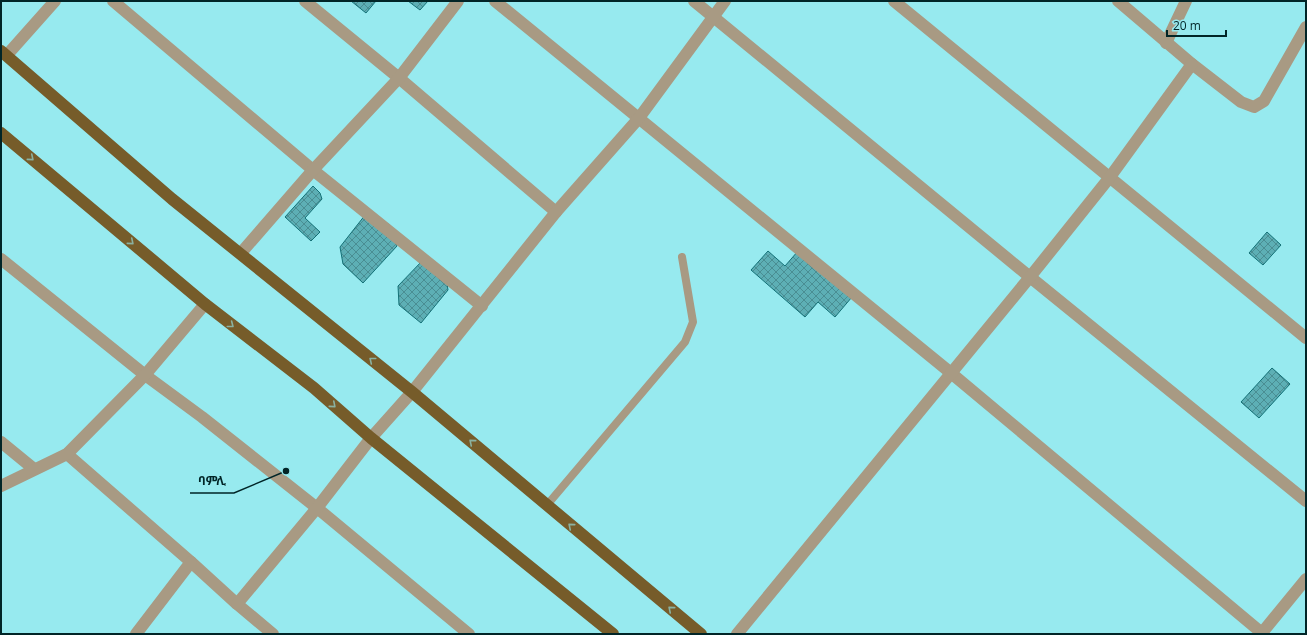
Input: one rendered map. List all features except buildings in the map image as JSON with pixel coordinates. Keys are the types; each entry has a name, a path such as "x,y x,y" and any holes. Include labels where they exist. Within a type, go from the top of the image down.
{"highway":[{"path":"4,53 172,199 412,392 701,634"},
{"path":"1,133 205,304 314,388 372,438 613,634"}],"street":[{"path":"4,53 55,1"},
{"path":"113,1 313,170 482,306"},
{"path":"305,1 399,78 556,212"},
{"path":"241,253 313,170 399,78 458,1"},
{"path":"495,1 951,373 1262,633 1306,579"},
{"path":"694,1 1306,501"},
{"path":"236,604 317,508 372,438 412,392 556,212 639,118 726,1"},
{"path":"894,1 1306,338"},
{"path":"1118,1 1192,64 1241,102 1254,107 1264,101 1306,27"},
{"path":"1166,43 1186,1"},
{"path":"737,634 1030,277 1110,177 1192,64"},
{"path":"1,259 145,375 208,422 317,508 469,634"},
{"path":"1,486 67,454 145,375 205,304"},
{"path":"1,442 34,470"},
{"path":"67,454 191,562 236,604 273,634"},
{"path":"136,634 191,562"}],"lane":[{"path":"547,505 685,342 693,322 682,257"}],"place":[{"name":"ባምሊ","path":"286,471"}]}
